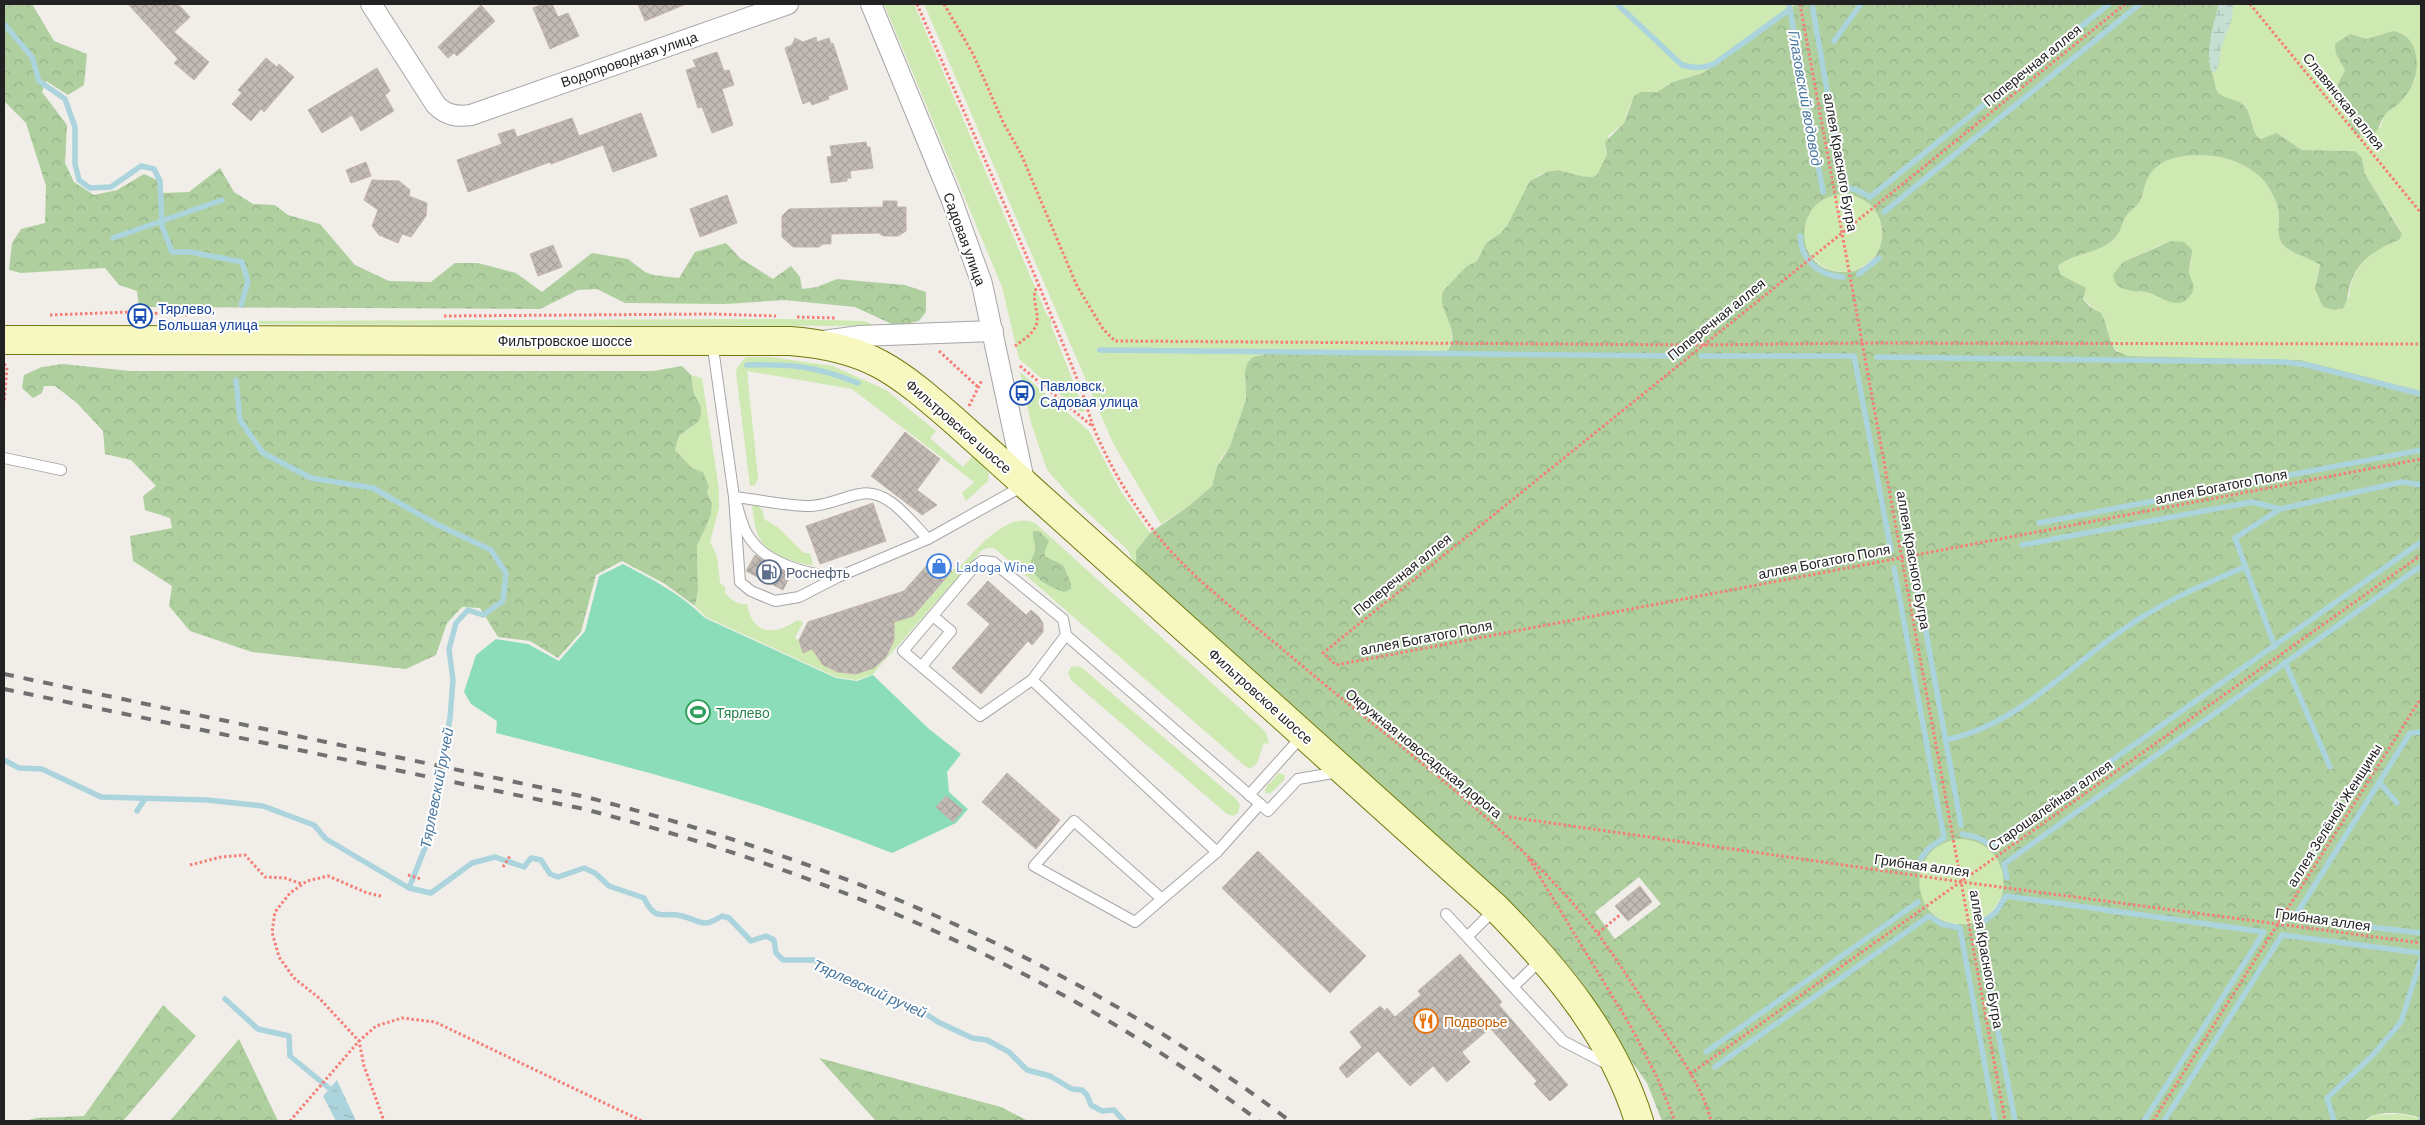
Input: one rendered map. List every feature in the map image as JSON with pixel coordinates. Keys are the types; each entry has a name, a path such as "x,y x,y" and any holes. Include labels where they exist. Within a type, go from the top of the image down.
{"main road":[{"name":"Фильтровское шоссе","path":"4,340 712,340 811,342 851,350 890,369 932,401 1496,908 1543,957 1587,1014 1619,1070 1634,1117"}],"street":[{"name":"Водопроводная улица","path":"371,4 436,105 451,115 471,115 788,4"},
{"name":"Садовая улица","path":"871,4 954,206 982,284 1025,485"},
{"path":"811,342 860,336 993,331"}],"lane":[{"path":"712,340 734,497 740,582 751,591 775,601 786,601 928,539 1025,485"},
{"path":"4,458 62,470"},
{"path":"734,497 808,506 825,505 861,494 873,493 892,503 928,539"},
{"path":"734,497 748,536 758,549 798,571 838,577"},
{"path":"1066,635 1032,680 980,716 903,651 974,567 982,561 993,562 1063,619 1066,635 1268,811 1298,779 1344,771"},
{"path":"922,666 951,631 933,616"},
{"path":"1032,680 1217,852"},
{"path":"1249,795 1303,734"},
{"path":"1162,899 1074,821 1034,866 1135,922 1162,899 1217,852 1260,804"},
{"path":"1468,936 1496,908"},
{"path":"1446,914 1563,1041 1619,1070"},
{"path":"1514,986 1543,957"}],"path":[{"path":"917,4 1039,285 1083,393 1093,426"},
{"path":"944,4 973,54 1003,122 1021,154 1077,286 1104,329 1115,341 1703,345 1863,342 2421,344"},
{"name":"аллея Красного Бугра","path":"1800,4 2006,1121"},
{"name":"Поперечная аллея","path":"1322,653 2125,4"},
{"name":"Славянская аллея","path":"2250,4 2421,213"},
{"path":"1013,348 1030,334 1037,321 1034,299 1035,289 1039,285"},
{"path":"939,347 939,353 978,388 968,407"},
{"path":"1016,362 1093,426"},
{"path":"4,364 7,367 4,404"},
{"name":"Окружная новосадская дорога","path":"1093,426 1134,502 1162,541 1180,560 1328,688 1524,852 1598,933 1690,1074 1705,1102 1711,1121"},
{"name":"аллея Богатого Поля","path":"1322,653 1336,665 2421,459"},
{"name":"Старошалейная аллея","path":"1690,1074 2421,554"},
{"name":"аллея Зелёной Женщины","path":"2153,1121 2421,698"},
{"name":"Грибная аллея","path":"1509,817 1962,882 2421,943"},
{"path":"1524,852 1631,1027 1657,1077 1675,1121"},
{"path":"190,865 221,857 245,855 266,877 285,878 303,884"},
{"path":"503,867 510,856"},
{"path":"408,875 421,879"},
{"path":"381,896 367,893 328,876 303,884 290,894 275,912 272,932 279,957 294,978 319,998 359,1041 364,1066 384,1121"},
{"path":"1598,933 1621,914"},
{"path":"290,1121 359,1041 376,1026 402,1018 435,1022 642,1121"}],"green space":[{"path":"4,4 32,4 54,41 87,54 84,85 68,95 46,81 42,92 67,125 65,163 74,182 94,195 117,190 144,174 157,180 162,193 189,192 220,168 234,192 253,204 275,205 288,215 320,224 355,265 389,281 431,282 455,263 478,263 516,273 542,292 592,253 628,259 645,272 653,275 679,278 695,252 726,243 740,258 773,279 791,266 800,277 802,289 817,287 837,279 905,285 926,292 926,312 919,321 896,326 855,307 784,300 726,304 625,303 597,289 578,290 540,309 139,307 137,291 119,285 105,268 21,273 9,270 12,243 21,229 45,223 46,186 26,123 4,101"},
{"path":"884,4 914,4 1047,315 1051,319 1051,325 1085,412 1081,412 1019,359 1002,287"},
{"path":"924,4 1796,4 1703,73 1673,82 1657,92 1649,92 1630,104 1624,123 1609,135 1605,148 1607,155 1605,162 1597,175 1592,177 1581,176 1558,170 1538,175 1501,233 1486,243 1477,261 1467,267 1443,291 1452,332 1449,348 1444,354 1259,355 1245,371 1246,399 1230,446 1221,458 1212,486 1190,505 1161,524 1113,443"},
{"path":"1796,4 2219,4 2212,33 2211,51 2215,87 2220,94 2240,102 2246,108 2258,137 2261,139 2277,133 2302,150 2355,151 2362,158 2365,174 2402,234 2399,240 2376,251 2358,267 2343,308 2334,310 2323,307 2315,289 2320,265 2289,250 2281,242 2278,207 2264,181 2242,164 2214,156 2178,157 2162,163 2149,176 2140,201 2127,216 2115,238 2101,248 2071,258 2058,266 2061,275 2086,288 2083,299 2089,306 2101,313 2111,343 2116,351 2128,356 2301,360 2421,391 2421,1118 2383,1113 2369,1117 2364,1121 1662,1121 1647,1083 1627,1055 1605,1016 1576,975 1537,929 1439,838 1136,568 1136,551 1150,533 1190,505 1212,486 1217,467 1230,446 1246,399 1245,371 1248,362 1253,357 1266,354 1444,354 1450,346 1452,331 1443,306 1443,291 1467,266 1477,261 1486,243 1501,233 1508,224 1530,181 1547,172 1558,170 1581,176 1592,177 1597,175 1607,155 1605,142 1624,123 1634,96 1640,92 1657,92 1673,82 1703,73","holes":["1845,194 1862,199 1874,209 1880,222 1882,236 1879,250 1871,262 1858,269 1841,272 1825,268 1813,259 1806,247 1804,233 1807,219 1815,206 1828,198","1959,839 1978,843 1992,852 2000,866 2004,881 2001,896 1994,910 1982,920 1964,924 1946,921 1932,913 1923,900 1920,885 1921,870 1928,856 1941,845","1639,877 1661,904 1615,939 1595,912"]},
{"path":"2219,4 2421,4 2421,391 2301,360 2128,356 2120,352 2112,344 2102,315 2087,303 2083,292 2061,275 2058,266 2064,261 2101,248 2115,238 2127,216 2140,201 2147,179 2155,169 2169,159 2196,155 2228,159 2242,164 2259,176 2269,189 2279,211 2281,242 2289,250 2320,265 2316,281 2349,298 2354,277 2364,261 2379,249 2399,240 2401,231 2365,174 2362,158 2355,151 2302,150 2277,133 2264,139 2258,138 2255,135 2245,106 2242,103 2224,97 2218,92 2214,84 2211,62","holes":["2360,37 2374,38 2415,79 2397,105 2385,114 2380,128 2350,123 2341,103 2338,85 2345,70 2336,54","2162,244 2192,258 2189,269 2190,276 2149,292 2125,290 2123,262"]},
{"path":"2219,4 2233,4 2233,11 2231,23 2221,49 2218,67 2215,72 2212,72 2209,48"},
{"path":"2393,31 2405,36 2413,46 2417,62 2415,78 2408,93 2386,113 2377,130 2368,138 2354,133 2338,94 2338,84 2345,70 2336,54 2335,44 2350,34 2367,39"},
{"path":"1843,194 1858,197 1871,205 1879,218 1882,233 1879,248 1871,261 1858,269 1843,272 1828,269 1815,261 1807,248 1804,233 1807,218 1815,205 1828,197"},
{"path":"2171,241 2184,242 2192,250 2189,273 2193,290 2184,301 2174,303 2147,292 2127,290 2116,284 2113,275 2123,262"},
{"path":"783,319 865,321 875,326 226,324 227,321"},
{"path":"746,357 770,357 833,366 886,390 936,431 930,438 963,467 973,456 989,473 988,481 966,501 962,493 974,482 852,389 747,371 758,478 755,485 750,486 736,373 737,368"},
{"path":"63,364 130,371 653,371 682,366 691,375 694,394 701,407 701,415 698,422 679,436 675,450 692,468 703,472 709,486 707,493 712,503 711,515 697,546 698,591 695,606 665,584 622,561 596,575 581,632 558,658 530,641 498,637 480,608 462,607 447,623 436,655 406,669 252,652 190,631 169,606 172,586 133,561 130,536 172,528 170,518 145,510 143,496 156,486 131,460 105,454 103,431 77,403 55,386 44,386 42,393 33,398 22,388 24,375 42,367"},
{"path":"1020,372 1089,431 1120,490 1150,533 1139,549 1136,558 1136,568 1128,550 1074,500 1047,470 1031,423"},
{"path":"691,375 702,378 719,489 719,508 710,542 717,556 720,583 725,587 725,593 732,600 741,604 747,604 754,622 759,627 765,630 772,630 780,629 797,620 803,622 795,638 799,640 804,652 812,649 824,665 848,674 874,668 881,663 889,652 894,635 894,622 913,616 955,568 958,569 992,534 1014,522 1035,523 1266,732 1269,744 1264,743 1257,763 1250,769 1245,766 994,548 987,548 981,551 872,675 856,680 836,677 706,617 695,606 698,591 697,545 711,515 712,503 707,493 709,486 703,472 692,469 675,450 679,436 691,428 701,407 694,395"},
{"path":"757,505 763,511 764,519 779,528 804,553 810,553 813,565 799,563 783,557 763,543 757,533 754,522 752,506"},
{"path":"1033,531 1039,531 1049,541 1044,553 1046,557 1063,565 1071,583 1071,589 1064,592 1037,577 1031,567 1031,561 1035,553"},
{"name":"Тярлево","path":"623,564 676,594 705,618 836,678 857,681 873,675 929,729 961,754 947,772 949,792 968,809 956,823 892,853 795,817 696,786 496,733 497,721 471,704 464,692 476,655 496,639 528,644 559,661 585,631 599,576"},
{"path":"1072,666 1081,667 1237,800 1240,805 1238,813 1233,816 1227,814 1071,680 1068,672"},
{"path":"1279,773 1285,775 1284,780 1271,793 1265,793 1266,787"},
{"path":"1961,838 1977,842 1991,851 2000,865 2004,881 2000,897 1991,911 1977,920 1961,924 1945,920 1931,911 1922,897 1918,881 1922,865 1931,851 1945,842"},
{"path":"163,1005 196,1036 123,1121 24,1121 36,1118 84,1116"},
{"path":"239,1039 278,1121 170,1121"},
{"path":"819,1058 1001,1107 1028,1121 876,1121"},
{"path":"2399,1114 2421,1118 2421,1121 2364,1121 2375,1115"}],"water":[{"path":"337,1080 356,1121 336,1121 323,1096"}],"building":[{"path":"128,4 178,4 190,17 174,32 209,62 194,80 174,63 178,59"},
{"path":"543,4 552,4 558,17 568,13 579,36 550,49 533,8"},
{"path":"638,4 686,4 645,21"},
{"path":"481,5 495,21 457,56 454,53 448,58 438,47"},
{"path":"816,37 817,42 829,38 831,44 833,43 848,89 828,96 829,99 812,105 810,101 803,104 785,48 792,45 795,38 803,42"},
{"path":"717,52 724,71 729,70 734,85 722,89 733,125 712,133 702,107 698,108 686,70 696,67 693,60"},
{"path":"266,58 277,67 279,64 294,77 264,112 261,109 251,121 232,104 242,93 238,90"},
{"path":"377,68 390,91 385,95 394,111 361,131 352,115 322,133 308,110"},
{"path":"641,113 657,156 613,172 603,145 468,192 457,160 502,144 498,134 514,129 517,137 572,118 579,136"},
{"path":"866,142 867,147 870,147 873,168 850,171 851,178 847,178 847,181 831,183 827,157 832,156 830,146"},
{"path":"366,162 371,176 351,183 346,170"},
{"path":"372,180 399,181 410,190 409,196 427,203 426,216 411,237 402,234 398,243 379,235 372,226 378,210 364,200"},
{"path":"727,195 737,223 700,237 690,209"},
{"path":"883,201 897,201 897,207 906,207 906,231 898,236 883,236 879,233 831,234 831,244 823,244 819,247 793,247 782,237 782,216 789,209 883,207"},
{"path":"553,245 562,267 538,276 530,254"},
{"path":"905,432 940,459 917,490 937,505 922,515 871,476"},
{"path":"873,503 886,541 820,564 806,526"},
{"name":"Роснефть","path":"755,555 773,567 791,574 783,590 746,571"},
{"path":"935,556 952,571 913,616 894,622 894,640 886,657 874,668 856,674 838,672 823,665 812,649 803,653 799,640 808,622 904,591"},
{"path":"988,581 1026,615 1031,610 1039,617 1043,623 1043,632 1032,645 1028,641 981,694 952,668 990,624 967,604"},
{"path":"1007,773 1060,820 1036,849 982,802"},
{"path":"946,796 963,810 953,822 936,807"},
{"path":"1258,851 1366,956 1330,993 1222,888"},
{"path":"1640,886 1652,902 1628,921 1615,906"},
{"name":"Подворье","path":"1460,954 1502,1002 1499,1005 1568,1085 1550,1101 1534,1084 1537,1081 1490,1028 1462,1052 1470,1062 1447,1082 1433,1066 1410,1086 1378,1051 1347,1078 1339,1068 1362,1047 1350,1032 1380,1006 1385,1011 1387,1008 1395,1017 1421,995 1418,991"}],"waterway":[{"path":"1617,4 1682,65 1698,68 1714,64 1790,9"},
{"name":"Глазовский водовод","path":"1789,4 1823,192"},
{"path":"1812,4 1844,187 1857,190 1870,197 2109,4"},
{"path":"1834,41 1861,4"},
{"path":"1884,212 2140,4"},
{"name":"Тярлевский ручей","path":"4,24 32,57 39,81 65,99 75,127 75,164 79,180 90,188 111,187 141,166 154,169 160,181 162,226 172,252 190,252 242,262 248,282 241,305"},
{"path":"113,238 222,200"},
{"path":"1800,236 1804,252 1813,265 1826,274 1843,277"},
{"path":"1859,274 1879,258"},
{"path":"1100,350 1679,356"},
{"path":"1701,356 1854,356 1891,550"},
{"path":"1877,357 2284,362 2307,365 2421,394"},
{"path":"747,365 803,367 829,373 858,383"},
{"name":"Тярлевский ручей","path":"236,380 240,420 263,453 311,478 373,488 436,524 491,550 506,573 503,601 483,615 468,610 456,623 449,649 453,680 450,718 427,843 409,888"},
{"path":"2039,523 2421,450"},
{"path":"2022,545 2252,502 2280,509 2402,482 2421,485"},
{"path":"2275,647 2235,538 2280,509"},
{"path":"1962,834 1976,837 1992,845 2421,542"},
{"path":"2007,878 2004,864 2421,566"},
{"path":"1945,740 1992,724 2014,712 2055,683 2129,625 2194,589 2245,567"},
{"path":"1894,568 1944,838 1929,848 1921,858"},
{"path":"1915,571 1961,825"},
{"path":"2285,662 2330,767"},
{"path":"2421,732 2410,733 2294,918 2421,933"},
{"name":"Тярлевский ручей","path":"4,760 19,768 42,769 101,797 207,800 263,806 314,825 326,839 409,888 431,893 472,863 495,857 524,867 531,858 541,860 550,874 558,877 584,868 595,873 609,886 644,898 648,906 656,913 682,916 702,923 710,922 722,916 729,918 751,941 766,936 774,940 776,953 783,960 814,960 840,976 893,1001 917,1008 938,1022 972,1038 987,1040 1009,1052 1027,1070 1050,1076 1072,1089 1082,1090 1087,1095 1091,1105 1102,1111 1114,1110 1124,1121"},
{"path":"2379,782 2397,803"},
{"path":"137,811 144,800"},
{"path":"2015,1121 1978,926 1996,912 2006,896 2264,932 2144,1121"},
{"path":"1706,1052 1918,902"},
{"path":"1715,1067 1929,916 1941,924 1960,928 1995,1121"},
{"path":"2164,1121 2282,935 2421,953"},
{"path":"2334,1121 2327,1098 2372,1056 2401,1022 2421,959"},
{"path":"225,999 258,1029 289,1036 290,1056 330,1089"}],"railway":[{"path":"4,674 586,797 774,853 866,887 954,924 1041,966 1126,1012 1209,1064 1290,1121"},
{"path":"4,689 584,809 674,834 764,863 851,896 937,932 1021,973 1102,1017 1182,1067 1259,1121"}],"place":[{"name":"Тярлево, Большая улица","path":"140,316"},
{"name":"Павловск, Садовая улица","path":"1022,393"},
{"name":"Ladoga Wine","path":"939,566"},
{"name":"Роснефть","path":"769,572"},
{"name":"Тярлево","path":"698,712"},
{"name":"Подворье","path":"1426,1021"}]}
